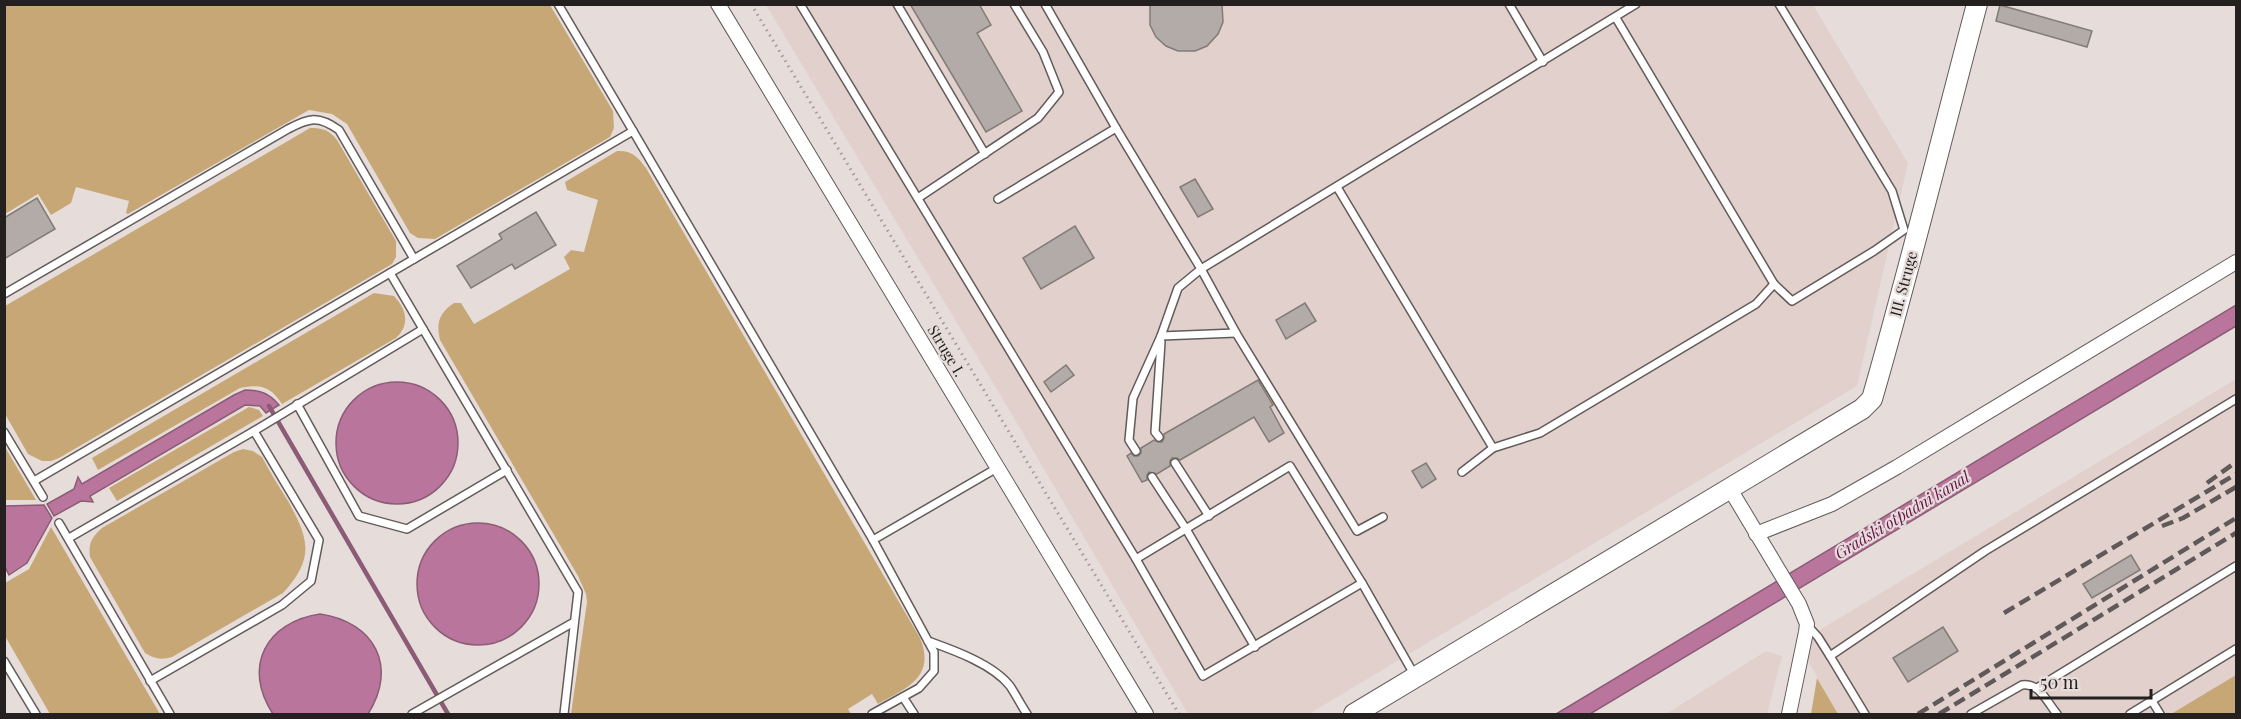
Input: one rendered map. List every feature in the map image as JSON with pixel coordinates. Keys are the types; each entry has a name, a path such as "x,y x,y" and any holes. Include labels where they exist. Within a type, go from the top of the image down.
{"street":[{"name":"Struge I.","path":"718,4 1146,714"},
{"name":"III. Struge","path":"1354,714 1862,409 1872,399 1905,288 1927,192 1977,4"},
{"path":"1756,534 1832,504 2236,262"},
{"path":"1730,489 1800,604 1807,624 1789,714"}],"lane":[{"path":"558,4 873,540 934,652 934,671 919,688 872,714"},
{"path":"800,4 1136,559 1203,676 1362,583"},
{"path":"897,4 985,154"},
{"path":"918,198 1038,118 1059,92 1042,52 1014,4"},
{"path":"1045,4 1201,269 1236,333 1357,531 1383,517"},
{"path":"1509,4 1543,62"},
{"path":"1136,451 1129,440 1133,398 1161,336 1178,288 1201,269 1636,4"},
{"path":"1616,18 1774,284 1792,301 1905,230 1892,191 1779,4"},
{"path":"4,294 306,120 318,119 339,130 414,259"},
{"path":"998,200 1116,128"},
{"path":"34,481 633,131"},
{"path":"1336,187 1493,448"},
{"path":"390,273 578,592 564,714"},
{"path":"1462,472 1493,448 1540,433 1756,304 1774,284"},
{"path":"69,538 254,431 423,329"},
{"path":"1161,336 1236,333"},
{"path":"1159,437 1155,432 1161,336"},
{"path":"1830,656 1985,551 2236,399"},
{"path":"297,404 359,516 407,529 507,470"},
{"path":"150,681 282,605 311,581 318,540 254,431"},
{"path":"4,432 43,497"},
{"path":"1175,463 1209,516"},
{"path":"1136,559 1290,466 1362,583 1416,678"},
{"path":"873,540 997,468"},
{"path":"1152,477 1186,529 1255,647"},
{"path":"59,523 170,714"},
{"path":"2037,688 2236,566"},
{"path":"411,714 574,622"},
{"path":"1807,624 1818,637 1865,714"},
{"path":"928,641 957,651 993,671 1009,685 1027,714"},
{"path":"2130,714 2236,649"},
{"path":"5,663 36,714"},
{"path":"1971,714 2022,685 2030,684 2037,688 2056,714"},
{"path":"903,697 914,714"},
{"path":"2152,701 2160,714"}],"path":[{"path":"751,4 1179,714"}],"shaded area":[{"path":"4,5 550,5 613,111 614,128 610,137 435,239 418,238 410,233 347,124 332,114 309,110 128,214 126,213 129,201 76,187 71,203 51,215 38,194 5,214"},
{"path":"766,5 1813,5 1908,163 1857,386 1309,714 1188,714 1011,413"},
{"path":"310,128 325,130 337,140 396,241 396,257 392,264 59,458 42,461 28,454 5,414 5,306"},
{"path":"617,151 634,155 646,168 920,638 924,651 924,663 916,680 878,704 872,694 848,709 851,714 571,714 587,602 586,594 578,576 440,340 438,328 442,315 454,303 461,303 474,324 570,269 564,257 571,250 584,252 598,200 567,190 565,182"},
{"path":"374,293 394,296 402,307 405,323 396,338 282,404 273,393 264,388 254,386 240,388 98,470 92,458"},
{"path":"2236,379 2236,675 2171,714 1838,714 1798,643"},
{"path":"249,407 259,410 263,416 117,501 109,488"},
{"path":"5,447 36,500 5,500"},
{"path":"243,449 253,451 262,457 301,526 305,548 300,569 283,593 172,657 161,659 152,657 145,653 90,557 92,541 102,528"},
{"path":"51,527 160,714 50,714 5,636 5,583 29,569"},
{"path":"1766,651 1782,656 1767,714 1666,714"},
{"path":"2236,675 2236,714 2171,714"},
{"path":"1817,678 1838,714 1811,714"}],"water":[{"name":"Gradski otpadni kanal","path":"2236,305 2236,326 1590,714 1556,714"},
{"path":"397,382 420,386 440,400 454,420 458,443 454,466 440,486 420,500 397,504 374,500 354,486 340,466 336,443 340,420 354,400 374,386"},
{"path":"245,390 264,393 279,405 266,413 260,406 245,405 90,496 93,502 81,501 54,516 47,504 74,489 78,477 82,484"},
{"path":"44,505 52,518 27,563 9,575 5,567 5,506"},
{"path":"478,523 501,527 521,541 535,561 539,584 535,607 521,627 501,641 478,645 455,641 435,627 421,607 417,584 421,561 435,541 455,527"},
{"path":"320,614 355,626 376,649 381,680 377,697 368,714 273,714 264,697 260,680 260,664 265,649 273,637 286,626"}],"building":[{"path":"910,4 979,4 991,25 977,33 1022,111 986,132"},
{"path":"1150,4 1222,4 1223,22 1218,34 1207,46 1195,51 1178,51 1166,46 1156,37 1150,25"},
{"path":"2000,5 2092,31 2087,47 1996,21"},
{"path":"1195,179 1213,209 1198,217 1180,187"},
{"path":"37,198 55,229 4,259 4,218"},
{"path":"536,212 556,245 515,269 512,264 471,288 457,266 502,239 499,234"},
{"path":"1075,226 1094,258 1041,289 1023,258"},
{"path":"1305,303 1316,321 1286,339 1276,320"},
{"path":"1066,365 1074,375 1051,392 1044,382"},
{"path":"1258,380 1273,405 1270,407 1284,433 1269,442 1254,417 1180,460 1172,458 1170,466 1157,474 1149,472 1147,480 1142,482 1127,456 1131,453 1138,456 1141,448 1154,440 1162,442 1164,434"},
{"path":"1426,463 1436,479 1422,488 1412,471"},
{"path":"2131,555 2140,570 2092,598 2083,584"},
{"path":"1943,627 1958,651 1908,682 1893,658"}],"waterway":[{"path":"269,406 448,714"}],"railway":[{"path":"2207,483 2236,462"},
{"path":"2004,613 2236,474"},
{"path":"2162,526 2183,518 2236,487"},
{"path":"1918,714 2236,518"},
{"path":"1939,714 2236,533"}]}
